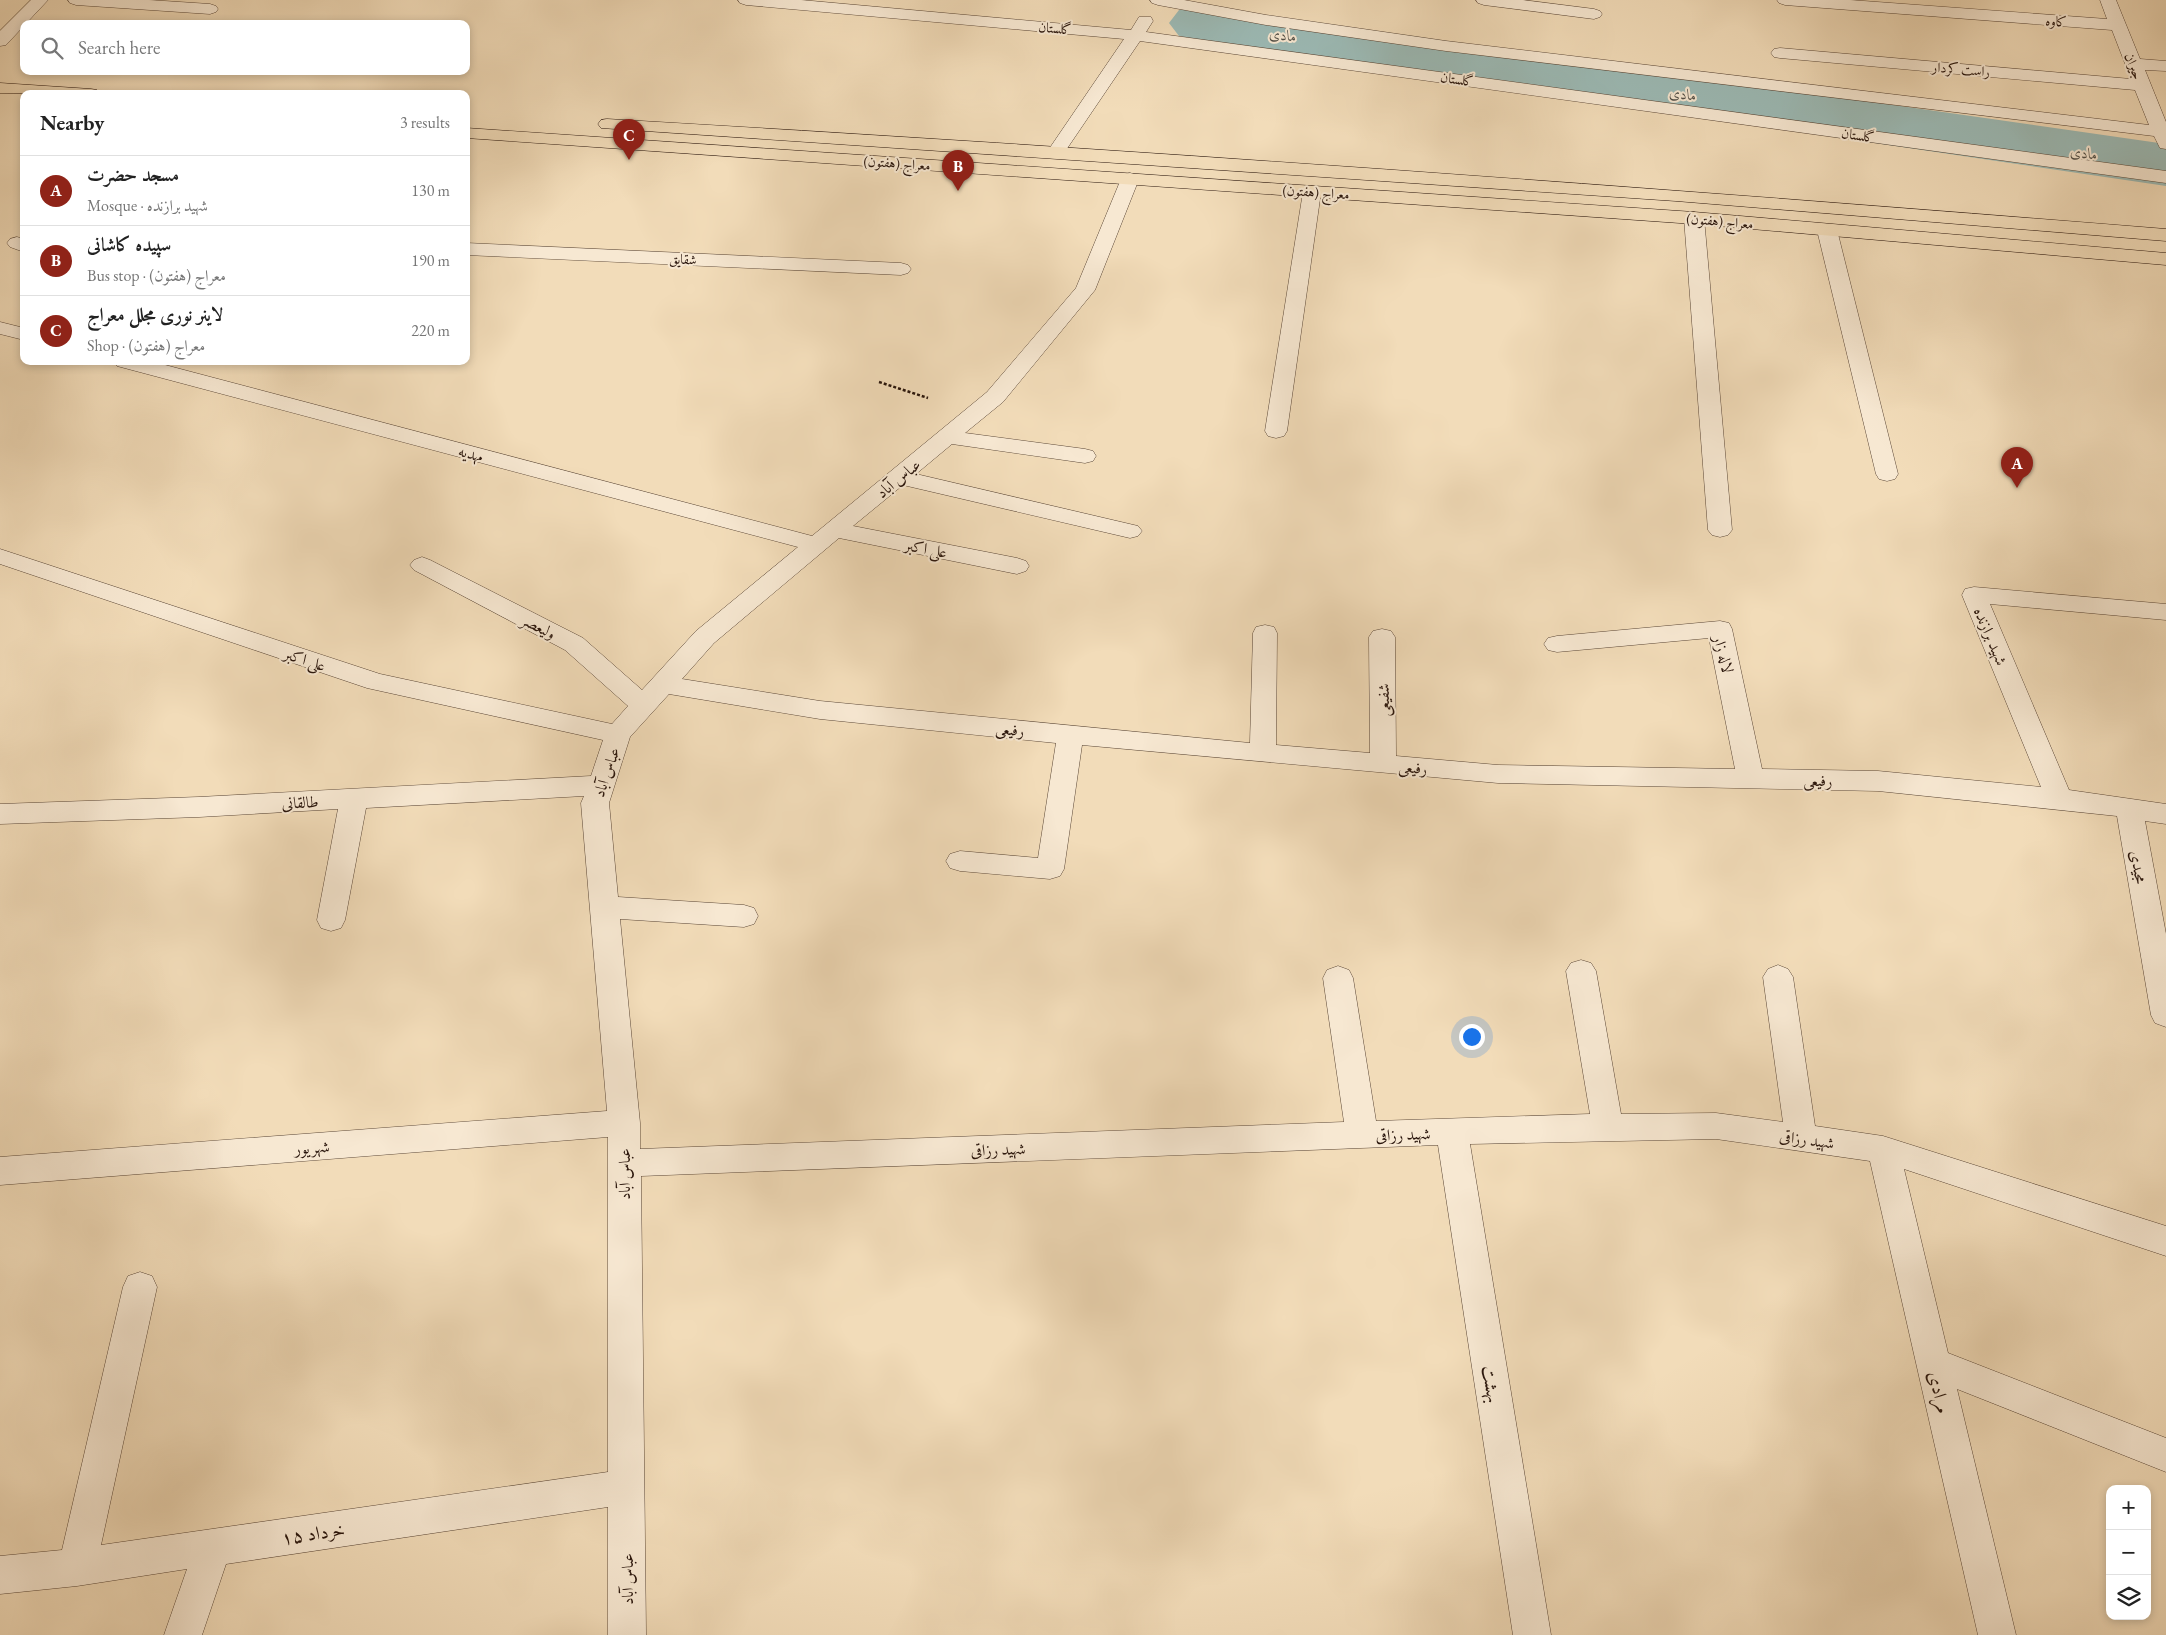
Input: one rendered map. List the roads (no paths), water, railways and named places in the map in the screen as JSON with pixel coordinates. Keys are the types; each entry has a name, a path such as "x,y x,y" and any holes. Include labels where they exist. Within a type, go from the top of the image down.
{"main road":[{"path":"0,88 20,90"},
{"path":"0,103 20,105"},
{"path":"470,116 505,118"},
{"name":"معراج (هفتون)","path":"594,123 1056,152 1676,195 2166,235"},
{"name":"معراج (هفتون)","path":"470,133 1694,218 2166,260"}],"street":[{"path":"20,20 40,0"},
{"path":"76,0 210,9"},
{"name":"گلستان","path":"746,0 1135,35 2166,177"},
{"path":"1056,152 1159,0 1266,20 1446,46 2164,136"},
{"path":"1484,0 1594,14"},
{"name":"کاوه","path":"1785,0 2118,25"},
{"name":"جیران","path":"2108,0 2164,136"},
{"path":"0,41 20,20"},
{"name":"راست کردار","path":"1780,53 2142,85"},
{"path":"2133,64 2166,66"},
{"name":"عباس آباد","path":"627,1635 624,1123 595,803 618,734 705,637 996,397 1085,290 1130,179"},
{"path":"1276,432 1312,192"},
{"path":"1694,218 1720,530"},
{"path":"1827,230 1887,474"},
{"name":"شقایق","path":"470,249 901,269"},
{"path":"0,328 20,333"},
{"name":"مهدیه","path":"147,365 826,538"},
{"path":"948,437 1085,456"},
{"path":"898,477 1130,531"},
{"name":"علی اکبر","path":"826,538 1016,566"},
{"name":"علی اکبر","path":"0,556 66,580 376,682 618,734"},
{"name":"ولیعصر","path":"422,565 574,644 644,706"},
{"name":"شهید برازنده","path":"2059,799 1974,595 2166,612"},
{"name":"لاله زار","path":"1557,644 1720,629 1751,779"},
{"path":"1263,753 1265,633"},
{"name":"شفیعی","path":"1382,637 1383,764"},
{"name":"رفیعی","path":"663,684 820,710 1498,774 1878,781 2059,799 2166,814"},
{"path":"960,861 1050,869 1070,735"},
{"name":"طالقانی","path":"0,814 199,807 601,785"},
{"path":"331,920 354,799"},
{"name":"مجیدی","path":"2129,808 2166,1015"},
{"path":"605,907 744,916"},
{"path":"1582,971 1608,1128"},
{"path":"1778,977 1801,1138"},
{"path":"1338,978 1362,1135"},
{"name":"شهریور","path":"0,1171 624,1123"},
{"name":"شهید رزاقی","path":"624,1163 1362,1135 1716,1126 1883,1149 2166,1241"},
{"name":"بهشت","path":"1452,1132 1532,1635"},
{"name":"مرادی","path":"1883,1149 1997,1635"},
{"path":"77,1568 140,1287"},
{"path":"1933,1364 2166,1455"},
{"name":"۱۵ خرداد","path":"0,1575 77,1568 626,1487"},
{"path":"183,1635 213,1548"}],"waterway":[{"name":"مادی","path":"1201,23 1251,32 2166,165"}],"place":[{"name":"لاینر نوری مجلل معراج","path":"629,160"},
{"name":"سپیده کاشانی","path":"958,191"},
{"name":"مسجد حضرت","path":"2017,488"}]}
